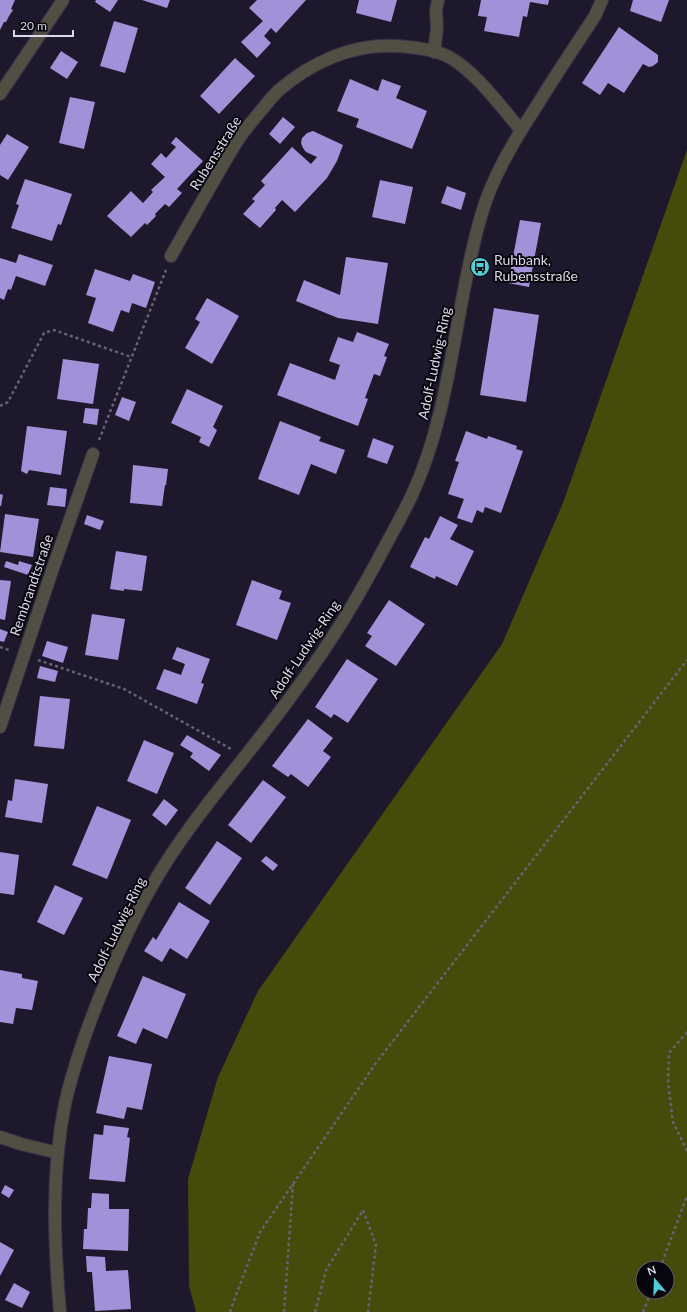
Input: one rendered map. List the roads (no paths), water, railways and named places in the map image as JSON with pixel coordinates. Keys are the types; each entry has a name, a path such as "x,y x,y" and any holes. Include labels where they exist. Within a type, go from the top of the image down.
{"street":[{"path":"0,94 63,0"},
{"path":"434,52 437,28 436,10 438,0"},
{"name":"Adolf-Ludwig-Ring","path":"60,1312 56,1241 56,1192 58,1153 65,1105 81,1045 126,936 154,882 188,831 305,678 336,633 412,496 431,448 443,404 472,252 482,213 496,175 521,130 594,16 602,0"},
{"name":"Rubensstraße","path":"171,256 238,139 277,92 298,76 319,63 337,55 357,49 382,45 409,47 434,52 448,57 464,68 482,85 521,130"},
{"name":"Rembrandtstraße","path":"0,727 52,568 93,454"},
{"path":"1,1138 58,1153"}],"place":[{"name":"Ruhbank, Rubensstraße","path":"480,267"}]}
